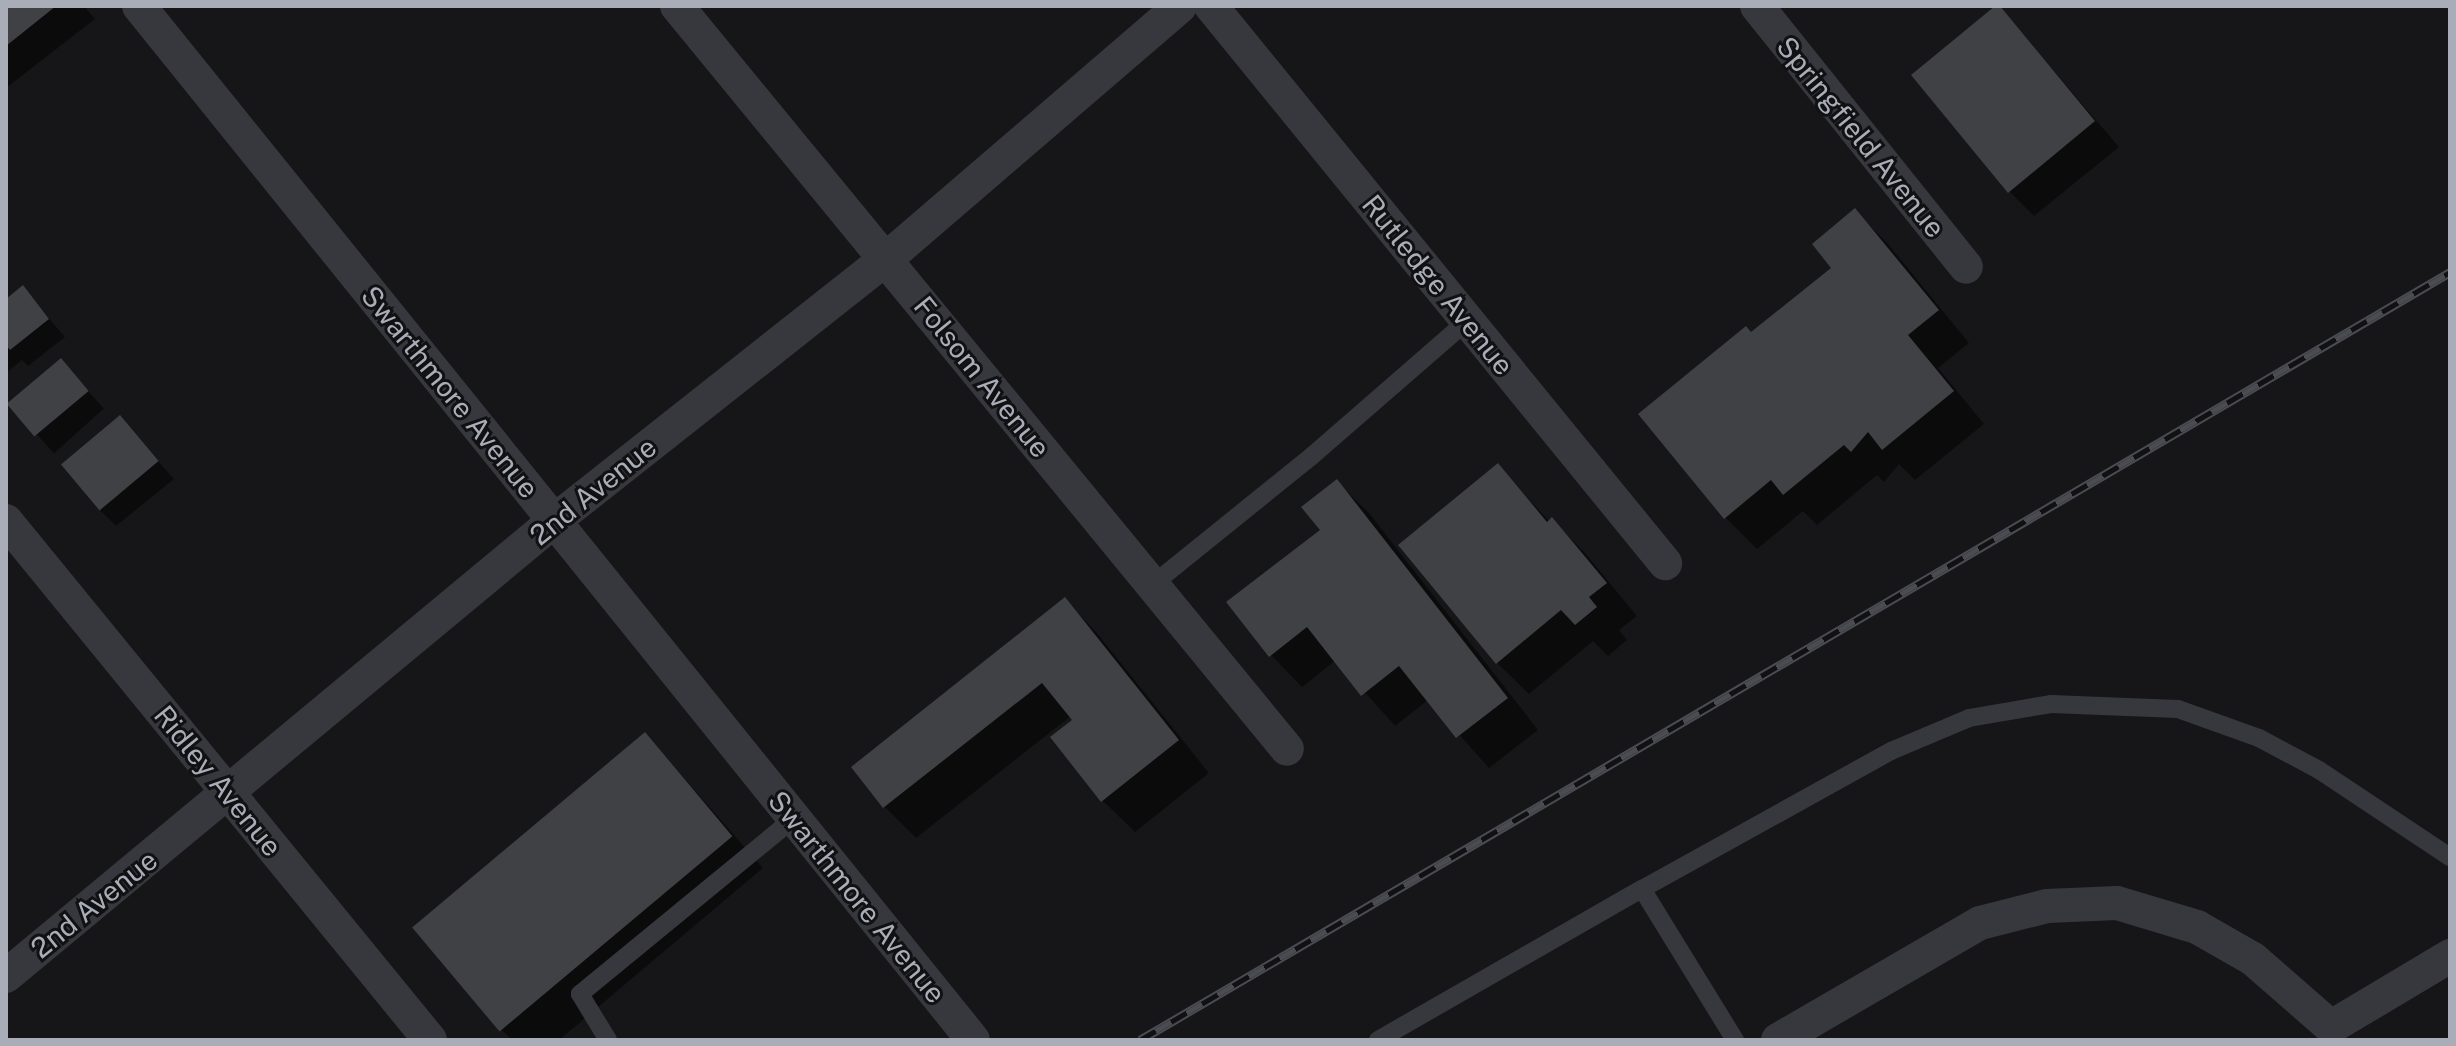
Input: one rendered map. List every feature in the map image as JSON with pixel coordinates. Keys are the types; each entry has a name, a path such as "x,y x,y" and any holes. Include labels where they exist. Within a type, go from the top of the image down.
{"street":[{"name":"Swarthmore Avenue","path":"139,6 973,1040"},
{"name":"Folsom Avenue","path":"677,6 1287,749"},
{"name":"2nd Avenue","path":"6,976 554,521 885,260 1180,6"},
{"name":"Rutledge Avenue","path":"1211,6 1665,563"},
{"name":"Springfield Avenue","path":"1757,6 1966,267"},
{"name":"Ridley Avenue","path":"6,521 430,1040"},
{"path":"1778,1040 1980,923 2047,906 2117,903 2197,927 2253,959 2333,1033 2450,956"}],"lane":[{"path":"1152,585 1313,455 1467,321"},
{"path":"1378,1040 1891,751 1969,718 2051,704 2178,709 2259,738 2374,804 2413,836 2450,857"},
{"path":"608,1040 580,994 794,818"},
{"path":"1642,889 1735,1040"}],"building":[{"path":"6,6 56,6 6,46"},
{"path":"1995,6 2000,6 2095,121 2008,193 1911,75"},
{"path":"1855,208 1939,310 1908,335 1954,391 1882,450 1868,432 1851,452 1844,445 1783,495 1771,480 1724,519 1638,414 1746,326 1751,332 1831,268 1812,244"},
{"path":"23,285 49,319 10,350 6,345 6,299"},
{"path":"61,358 89,391 34,437 7,404"},
{"path":"120,415 159,461 100,510 61,464"},
{"path":"1498,463 1547,522 1552,517 1607,583 1589,597 1597,607 1575,625 1561,610 1496,664 1398,545"},
{"path":"1337,479 1508,698 1456,738 1399,666 1361,696 1307,627 1269,657 1226,602 1320,530 1301,507"},
{"path":"1065,597 1179,740 1101,802 1050,737 1072,720 1042,683 883,808 851,767"},
{"path":"645,732 732,836 500,1032 412,927"}],"railway":[{"path":"1140,1040 2450,272"}]}
